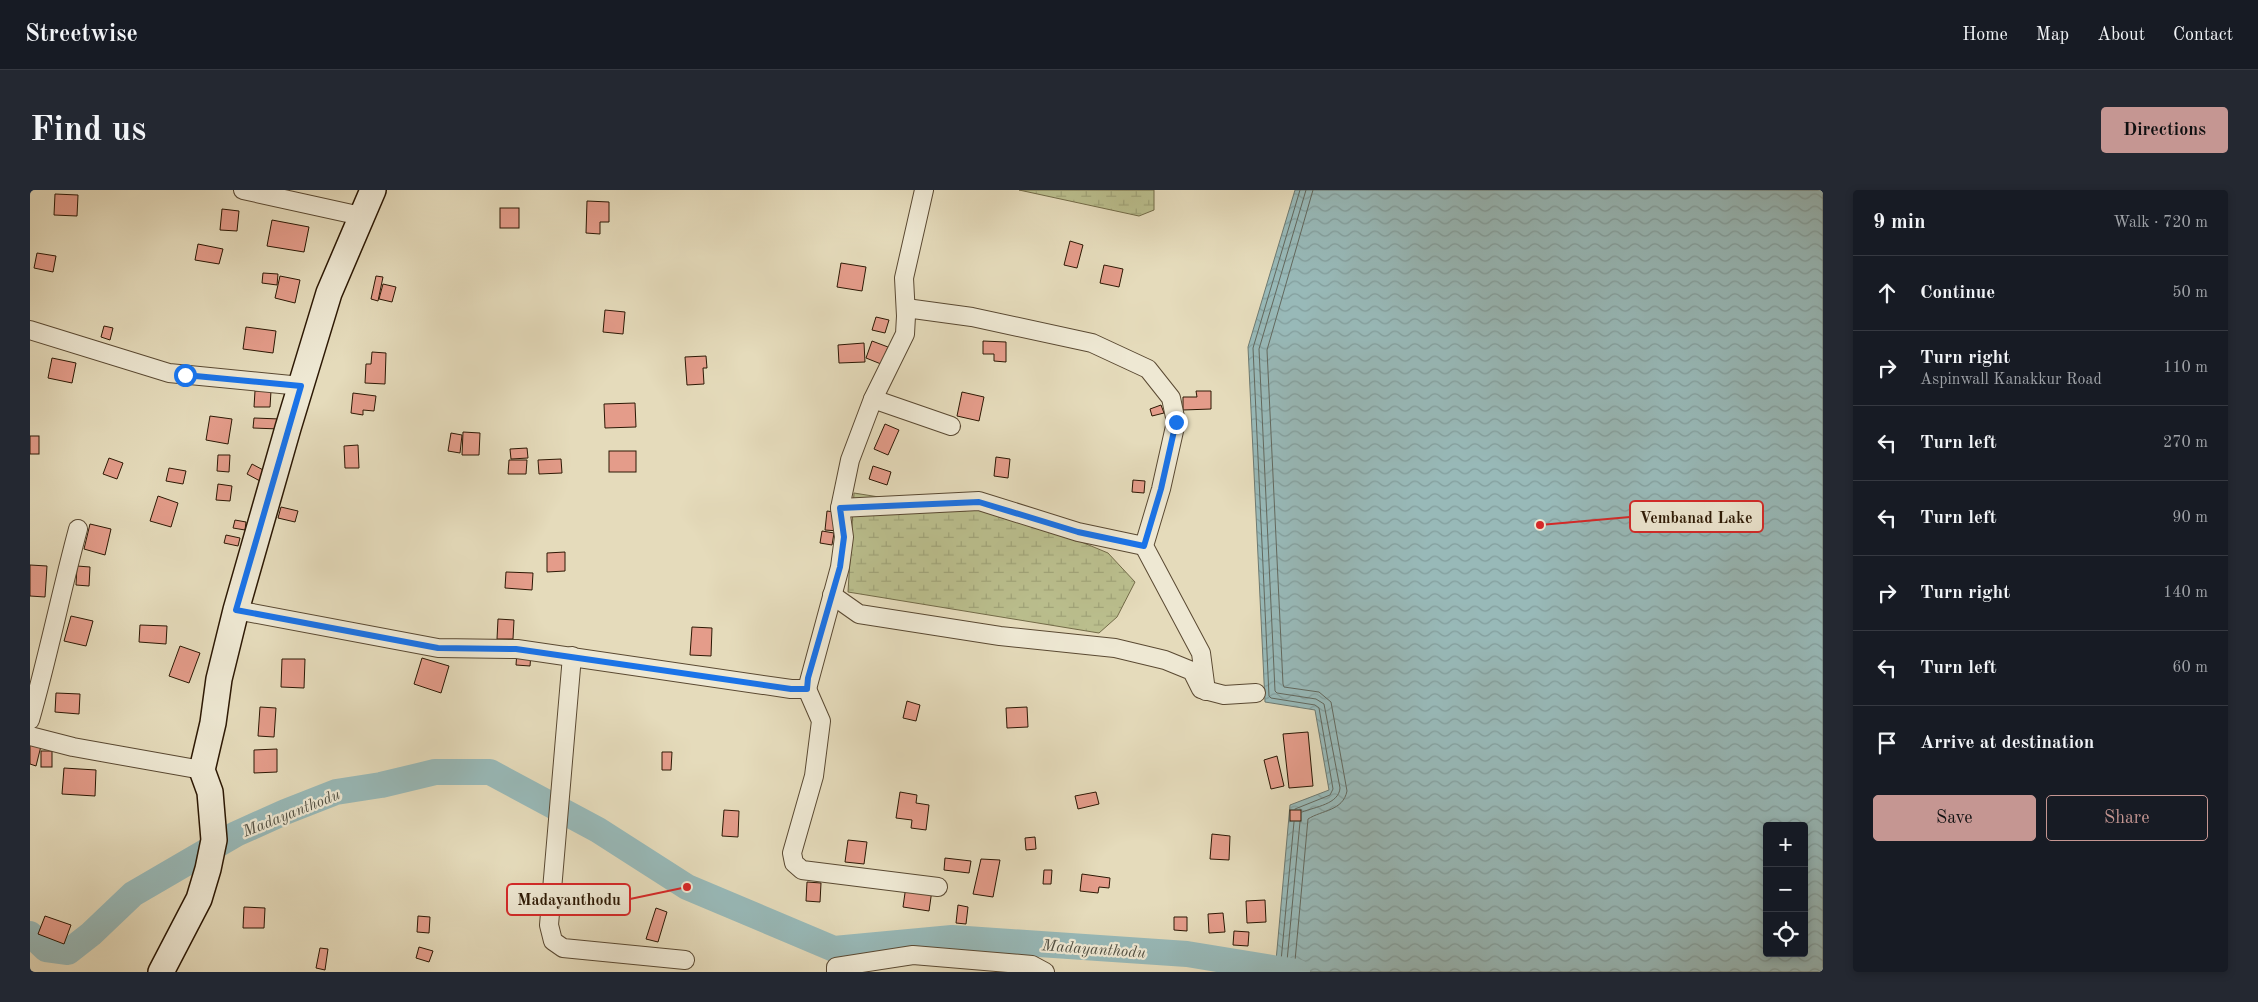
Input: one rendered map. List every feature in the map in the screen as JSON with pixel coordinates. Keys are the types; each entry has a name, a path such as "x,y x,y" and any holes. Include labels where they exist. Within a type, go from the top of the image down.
{"main road":[{"path":"161,972 199,899 214,840 210,792 202,770 213,723 218,679 236,610 329,292 373,190"}],"street":[{"path":"243,190 361,216"},
{"path":"924,190 904,278 905,334 872,399 850,460 840,508 844,537 840,567 807,689 821,721 814,776 792,853 794,862 802,870 938,887"},
{"path":"906,308 972,317 1092,343 1148,369 1171,398 1176,422 1161,489 1144,546 1201,653 1206,691"},
{"path":"30,330 169,373 301,386"},
{"path":"872,399 951,426"},
{"path":"840,508 979,502 1078,532 1144,546"},
{"path":"30,720 43,676 58,603 78,529"},
{"path":"832,595 859,614 1000,636 1115,648 1165,660 1192,671 1201,689 1206,691 1224,696 1256,693"},
{"path":"236,610 438,648 516,649 791,689 807,689"},
{"path":"572,656 549,925 553,941 563,948 685,960"},
{"path":"30,736 73,747 202,770"},
{"path":"836,972 836,967 913,955 1032,965 1046,972"}],"green space":[{"path":"1019,190 1154,190 1154,210 1139,216"},
{"path":"854,493 929,505 1000,508 1108,553 1135,582 1117,617 1099,633 848,592"}],"water":[{"path":"1295,190 1823,190 1823,972 1275,972 1290,805 1329,790 1315,710 1265,702 1248,347"}],"building":[{"path":"55,194 78,195 77,216 54,215"},
{"path":"587,201 609,202 609,222 600,222 600,234 586,233"},
{"path":"500,208 519,208 519,228 500,228"},
{"path":"222,209 239,211 237,231 220,230"},
{"path":"272,220 309,227 304,252 267,246"},
{"path":"1070,241 1083,245 1077,268 1064,265"},
{"path":"198,244 223,249 219,264 195,260"},
{"path":"37,253 56,256 53,272 34,268"},
{"path":"841,263 866,267 862,291 837,287"},
{"path":"1104,265 1123,269 1119,287 1100,283"},
{"path":"263,273 278,274 277,285 262,283"},
{"path":"280,276 300,280 295,303 275,298"},
{"path":"376,276 383,277 378,301 371,299"},
{"path":"383,284 396,287 392,302 379,299"},
{"path":"605,310 625,312 623,334 603,332"},
{"path":"876,317 889,320 885,333 872,330"},
{"path":"104,326 113,328 110,340 101,337"},
{"path":"246,327 276,331 273,353 243,349"},
{"path":"872,341 888,347 881,364 866,358"},
{"path":"983,341 1006,342 1006,362 994,361 994,354 983,354"},
{"path":"864,343 865,362 839,363 838,345"},
{"path":"372,352 386,353 385,384 365,383 366,364 371,364"},
{"path":"706,356 707,368 703,368 704,384 687,385 685,357"},
{"path":"52,358 76,363 72,383 48,378"},
{"path":"255,391 271,391 270,407 254,407"},
{"path":"1196,391 1211,391 1211,409 1183,410 1183,397 1197,397"},
{"path":"962,392 984,397 979,421 957,416"},
{"path":"353,393 376,396 374,411 363,410 363,415 351,413"},
{"path":"635,403 636,427 605,428 604,404"},
{"path":"1161,405 1164,413 1152,416 1150,409"},
{"path":"210,416 232,419 228,444 206,440"},
{"path":"254,418 280,419 279,429 253,428"},
{"path":"885,424 899,430 888,455 874,449"},
{"path":"463,432 480,433 479,455 462,455"},
{"path":"451,433 462,435 460,453 448,451"},
{"path":"30,436 39,436 39,454 30,454"},
{"path":"358,445 359,468 345,468 344,446"},
{"path":"527,448 528,458 511,459 510,449"},
{"path":"609,451 636,451 636,472 609,472"},
{"path":"218,455 230,455 229,472 217,471"},
{"path":"996,457 1010,459 1008,478 994,476"},
{"path":"109,458 123,463 117,479 103,474"},
{"path":"561,459 562,473 539,474 538,460"},
{"path":"509,460 527,460 526,474 508,474"},
{"path":"252,464 265,471 260,481 247,474"},
{"path":"873,466 891,472 887,485 869,479"},
{"path":"169,468 186,471 183,484 166,481"},
{"path":"1133,480 1145,481 1144,493 1132,492"},
{"path":"218,484 232,486 230,501 216,500"},
{"path":"158,496 178,503 171,527 150,521"},
{"path":"281,507 298,511 295,522 278,518"},
{"path":"827,511 841,513 839,531 825,530"},
{"path":"235,520 246,522 245,530 233,528"},
{"path":"90,524 111,529 105,555 84,549"},
{"path":"822,531 834,533 832,545 820,543"},
{"path":"226,535 240,538 238,546 224,543"},
{"path":"565,552 565,571 547,572 547,553"},
{"path":"30,565 47,566 45,597 30,596"},
{"path":"77,566 90,567 89,586 76,585"},
{"path":"506,572 533,573 532,590 505,588"},
{"path":"71,616 93,621 86,646 64,641"},
{"path":"498,619 514,620 513,639 497,639"},
{"path":"140,625 167,626 166,644 139,642"},
{"path":"692,627 712,628 711,656 690,655"},
{"path":"180,646 200,653 189,683 169,676"},
{"path":"517,651 531,653 530,666 516,665"},
{"path":"422,658 449,666 441,693 414,684"},
{"path":"282,659 305,659 304,688 281,687"},
{"path":"56,693 80,694 79,714 55,712"},
{"path":"907,701 920,705 916,721 903,718"},
{"path":"260,707 276,708 274,737 258,736"},
{"path":"1027,707 1028,727 1007,728 1006,708"},
{"path":"1308,732 1313,786 1289,788 1283,734"},
{"path":"30,743 41,746 36,766 30,764"},
{"path":"277,749 277,772 254,773 254,750"},
{"path":"41,751 52,751 52,767 41,767"},
{"path":"662,752 672,752 671,770 662,770"},
{"path":"1277,756 1284,786 1271,789 1264,760"},
{"path":"64,768 96,770 95,796 62,794"},
{"path":"900,792 917,795 916,803 929,805 926,830 911,828 912,820 896,818"},
{"path":"1096,792 1099,804 1078,809 1075,796"},
{"path":"724,810 739,811 738,837 722,836"},
{"path":"1290,810 1301,810 1301,821 1290,821"},
{"path":"1212,834 1230,836 1229,860 1210,859"},
{"path":"1035,837 1036,849 1026,850 1025,838"},
{"path":"848,840 867,842 864,864 845,862"},
{"path":"945,858 971,861 969,873 944,870"},
{"path":"981,859 1000,860 993,897 973,894"},
{"path":"1044,870 1052,870 1051,884 1043,884"},
{"path":"1082,874 1110,878 1109,888 1099,887 1098,893 1080,891"},
{"path":"807,882 821,883 820,902 806,901"},
{"path":"906,886 932,890 929,911 903,907"},
{"path":"1265,900 1266,922 1247,923 1246,901"},
{"path":"958,905 968,907 966,924 956,923"},
{"path":"244,907 265,908 264,928 243,928"},
{"path":"656,908 667,912 658,942 646,939"},
{"path":"1223,913 1225,932 1209,933 1208,914"},
{"path":"45,916 71,925 64,944 38,934"},
{"path":"418,916 430,917 429,933 417,932"},
{"path":"1174,917 1187,917 1187,931 1174,930"},
{"path":"1234,931 1249,932 1248,946 1233,945"},
{"path":"419,947 433,951 429,962 416,958"},
{"path":"320,948 328,949 325,970 316,968"}],"waterway":[{"name":"Madayanthodu","path":"30,934 46,949 68,952 91,934 133,894 236,834 336,792 381,785 435,772 490,772 598,830 687,887 834,949 952,938 1187,954 1297,972"}],"place":[{"name":"Vembanad Lake","path":"1540,525"},
{"name":"Madayanthodu","path":"687,887"}],"route":[{"path":"185,375 301,386 236,610 438,648 516,649 791,689 807,689 808,678 840,567 844,537 840,508 979,502 1078,532 1144,546 1161,489 1176,422"}]}
